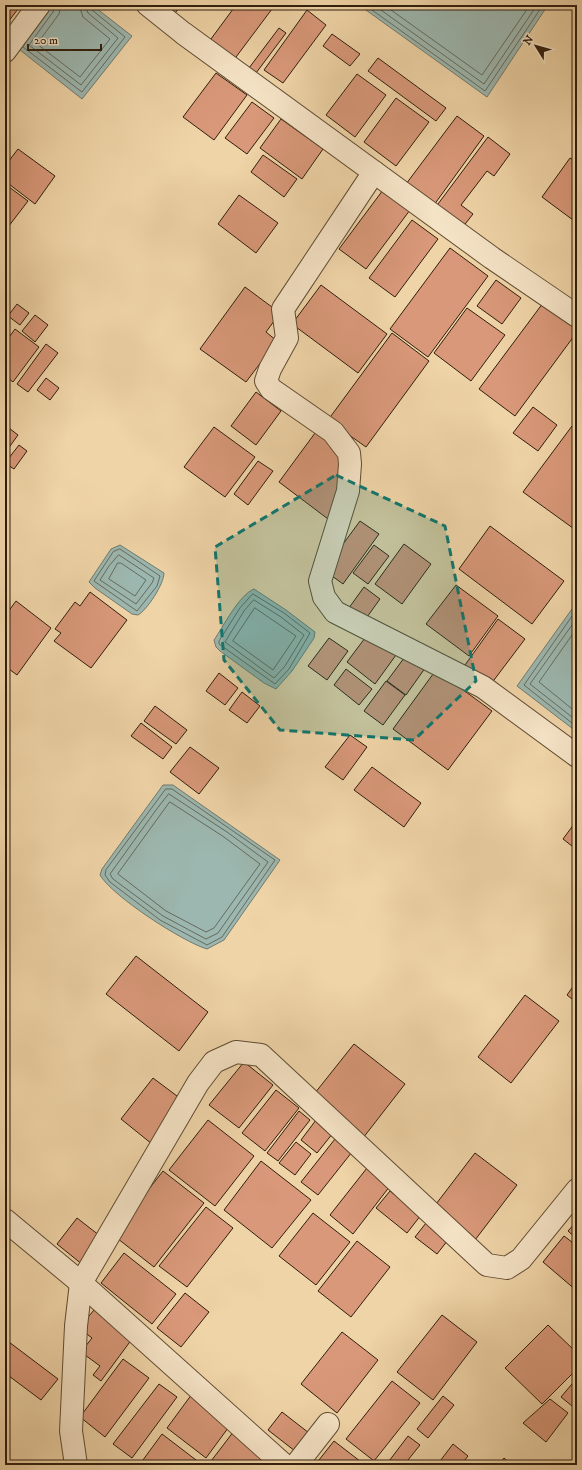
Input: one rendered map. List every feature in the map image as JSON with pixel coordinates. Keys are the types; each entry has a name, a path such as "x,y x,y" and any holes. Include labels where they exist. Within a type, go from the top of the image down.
{"street":[{"path":"5,51 39,5"},
{"path":"148,5 189,37 492,258 577,316"},
{"path":"374,172 283,309 287,338 270,369 266,381 271,389 333,432 349,453 350,464 348,491 320,581 324,597 335,612 483,687 577,756"},
{"path":"76,1465 71,1431 76,1326 81,1283 198,1083 214,1062 236,1052 261,1055 487,1265 507,1268 521,1259 577,1190"},
{"path":"5,1220 81,1283 284,1465"},
{"path":"296,1465 328,1424"}],"highlighted area":[{"path":"336,475 445,526 476,681 414,740 280,730 224,660 215,547"}],"water":[{"path":"47,5 92,5 132,36 82,99 15,46"},
{"path":"359,5 548,5 487,97"},
{"path":"120,545 164,573 161,584 154,596 146,608 138,615 132,614 95,588 89,582 111,549"},
{"path":"254,589 286,610 315,632 314,638 292,671 276,689 264,683 220,651 216,647 214,640 237,604 248,592"},
{"path":"577,602 577,732 517,686"},
{"path":"163,785 173,785 280,860 224,940 207,949 196,945 166,928 133,906 107,884 100,875 102,869"}],"building":[{"path":"5,5 21,5 5,26"},
{"path":"158,5 181,5 173,16"},
{"path":"236,5 275,5 233,61 208,43"},
{"path":"307,10 326,25 283,83 264,70"},
{"path":"279,28 286,33 253,77 246,72"},
{"path":"332,34 360,54 350,66 323,46"},
{"path":"378,58 446,108 436,121 368,71"},
{"path":"216,73 247,95 214,140 183,117"},
{"path":"357,74 386,95 355,137 326,115"},
{"path":"396,98 429,122 396,166 364,142"},
{"path":"252,102 274,118 247,154 225,138"},
{"path":"457,116 484,136 434,205 406,184"},
{"path":"281,119 323,149 302,179 260,148"},
{"path":"488,137 510,154 494,176 487,171 461,205 473,214 462,228 435,208"},
{"path":"18,149 55,176 35,204 5,181 5,166"},
{"path":"263,155 297,179 284,197 251,172"},
{"path":"570,158 577,162 577,223 542,197"},
{"path":"5,184 28,201 5,231"},
{"path":"383,190 410,210 366,269 339,249"},
{"path":"239,195 278,223 256,253 218,224"},
{"path":"412,220 438,239 395,297 369,278"},
{"path":"450,248 488,276 428,357 390,329"},
{"path":"496,280 521,298 502,324 477,306"},
{"path":"321,285 387,334 358,373 292,324"},
{"path":"245,287 280,313 266,332 277,341 246,382 200,349"},
{"path":"543,303 577,329 577,332 515,416 479,389"},
{"path":"17,304 29,313 20,325 8,316"},
{"path":"467,308 505,335 471,381 434,353"},
{"path":"35,315 48,325 35,342 22,331"},
{"path":"15,329 39,347 13,382 5,376 5,343"},
{"path":"392,333 429,361 366,447 328,420"},
{"path":"46,344 58,353 28,392 17,384"},
{"path":"46,378 59,388 50,400 37,390"},
{"path":"256,392 281,411 256,445 231,426"},
{"path":"533,407 557,425 538,451 513,433"},
{"path":"5,425 18,435 5,453"},
{"path":"572,426 577,430 577,531 523,492"},
{"path":"214,427 255,457 225,497 184,467"},
{"path":"318,429 349,463 332,522 279,482"},
{"path":"19,445 27,451 14,469 5,463"},
{"path":"258,461 273,471 248,505 234,494"},
{"path":"360,521 379,534 343,584 324,570"},
{"path":"490,526 564,581 532,624 459,569"},
{"path":"404,544 431,564 402,604 375,584"},
{"path":"374,545 389,556 368,584 353,573"},
{"path":"456,585 498,616 469,656 426,624"},
{"path":"364,587 380,599 362,624 346,612"},
{"path":"90,592 127,620 91,668 54,641 61,633 55,629 75,602 80,606"},
{"path":"16,601 51,628 17,675 5,666 5,616"},
{"path":"498,619 525,639 491,684 465,665"},
{"path":"368,634 396,655 375,684 347,662"},
{"path":"329,638 348,651 327,680 308,666"},
{"path":"410,650 428,664 406,695 387,681"},
{"path":"346,669 372,689 359,705 334,685"},
{"path":"436,670 492,711 448,770 393,729"},
{"path":"219,673 238,688 225,705 206,691"},
{"path":"386,681 405,695 383,725 364,711"},
{"path":"242,692 260,706 247,723 229,710"},
{"path":"155,706 187,730 176,744 144,721"},
{"path":"141,723 172,747 163,759 131,736"},
{"path":"350,735 367,747 343,780 325,767"},
{"path":"190,747 219,768 199,794 170,772"},
{"path":"372,767 421,803 404,827 354,790"},
{"path":"577,820 577,850 563,839"},
{"path":"136,956 208,1012 179,1051 106,994"},
{"path":"577,981 577,1003 567,995"},
{"path":"525,995 559,1021 511,1083 478,1057"},
{"path":"354,1044 405,1084 363,1138 311,1098"},
{"path":"244,1062 273,1085 239,1128 209,1105"},
{"path":"153,1078 185,1102 152,1144 121,1119"},
{"path":"276,1090 299,1108 265,1151 242,1133"},
{"path":"299,1111 310,1120 278,1161 267,1153"},
{"path":"208,1120 254,1156 215,1206 169,1170"},
{"path":"316,1120 333,1133 317,1153 301,1140"},
{"path":"335,1139 352,1152 318,1195 301,1182"},
{"path":"296,1142 311,1154 295,1175 279,1163"},
{"path":"475,1153 517,1185 475,1240 433,1208"},
{"path":"261,1161 311,1200 272,1248 224,1210"},
{"path":"367,1168 390,1186 353,1234 330,1215"},
{"path":"163,1171 204,1203 154,1267 113,1235"},
{"path":"390,1191 421,1215 407,1233 376,1208"},
{"path":"206,1207 233,1228 187,1287 159,1266"},
{"path":"313,1213 350,1242 316,1285 279,1256"},
{"path":"77,1218 104,1239 83,1265 57,1244"},
{"path":"577,1221 577,1239 568,1231"},
{"path":"426,1223 448,1240 437,1254 415,1237"},
{"path":"564,1236 577,1246 577,1291 543,1262"},
{"path":"357,1241 390,1267 351,1317 318,1291"},
{"path":"124,1253 176,1294 152,1324 101,1283"},
{"path":"185,1293 209,1312 181,1347 157,1328"},
{"path":"94,1310 132,1339 101,1381 93,1375 100,1366 81,1352 92,1338 79,1328"},
{"path":"442,1315 477,1342 433,1400 397,1372"},
{"path":"548,1325 577,1353 577,1369 542,1404 505,1368"},
{"path":"342,1332 378,1360 337,1413 301,1384"},
{"path":"5,1339 58,1379 41,1400 5,1373"},
{"path":"123,1359 149,1378 105,1437 80,1417"},
{"path":"577,1378 577,1410 561,1397"},
{"path":"392,1381 420,1403 374,1461 346,1439"},
{"path":"159,1384 177,1397 132,1458 113,1444"},
{"path":"192,1394 231,1424 206,1458 167,1428"},
{"path":"443,1396 454,1405 428,1438 417,1429"},
{"path":"550,1399 568,1413 546,1442 523,1423"},
{"path":"282,1412 309,1433 295,1451 268,1430"},
{"path":"234,1431 279,1465 208,1465"},
{"path":"162,1434 200,1463 198,1465 140,1464"},
{"path":"408,1436 420,1445 404,1465 386,1465"},
{"path":"334,1441 365,1465 315,1465"},
{"path":"453,1444 468,1456 461,1465 437,1465"},
{"path":"504,1458 512,1465 499,1465"}]}
